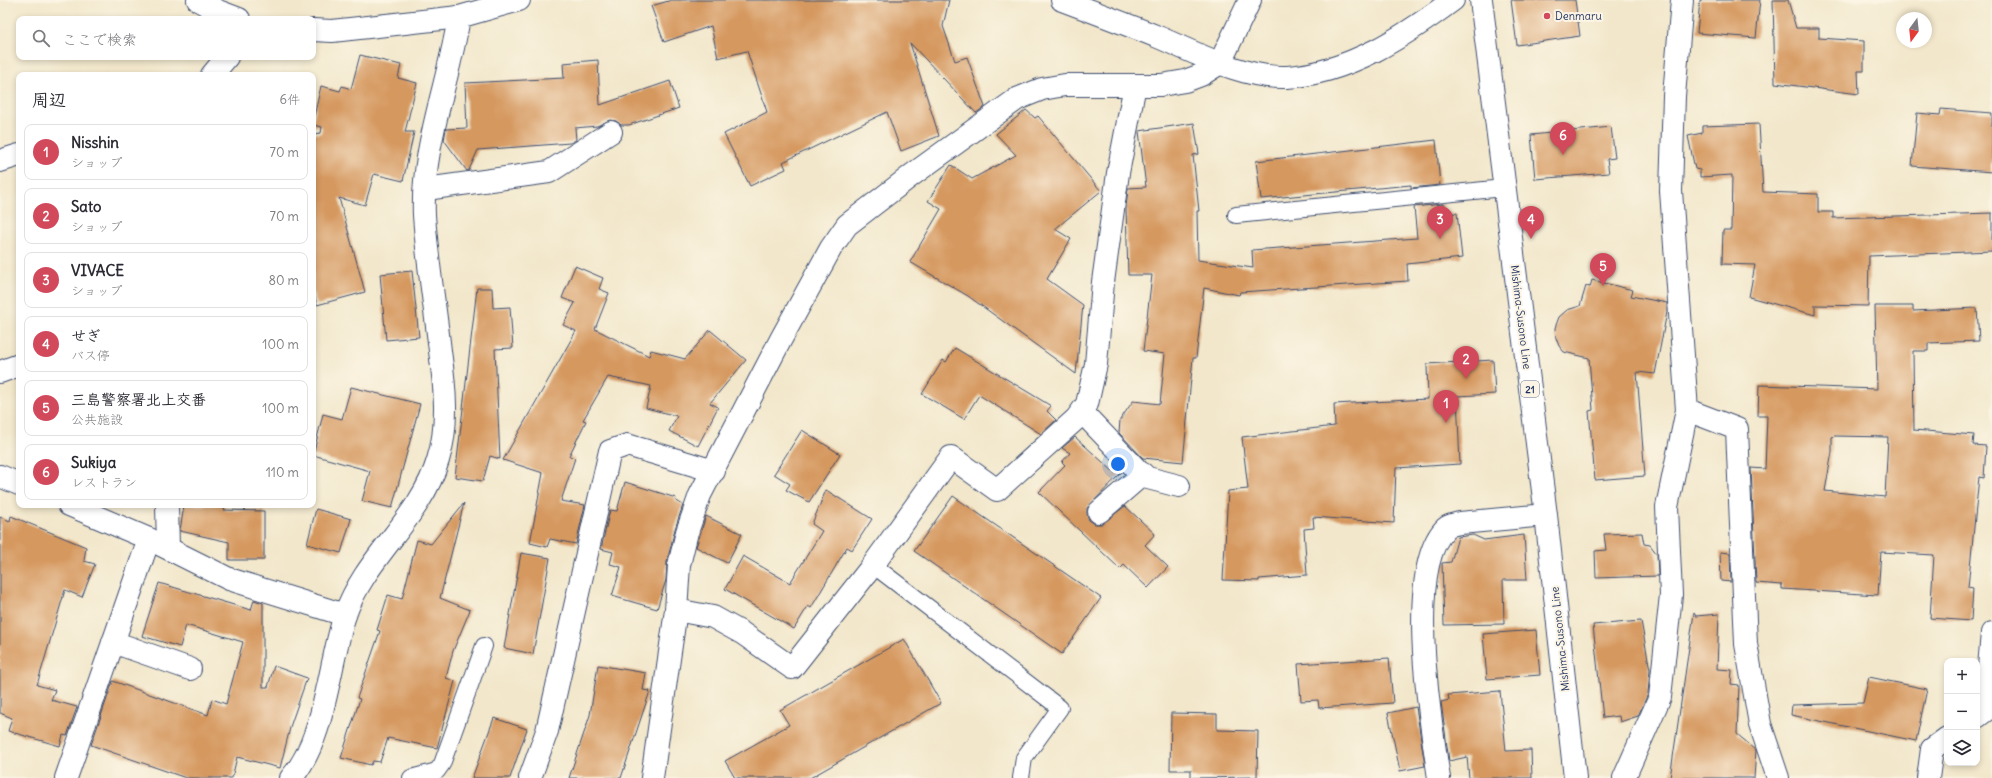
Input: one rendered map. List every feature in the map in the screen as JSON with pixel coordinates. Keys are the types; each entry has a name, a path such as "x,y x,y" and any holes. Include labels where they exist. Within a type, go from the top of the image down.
{"street":[{"path":"198,0 218,11 231,16"},
{"path":"1062,0 1220,63 1256,74 1287,77 1327,70 1358,59 1409,31 1453,0"},
{"path":"652,778 676,610 679,565 687,532 700,495 714,471 830,248 847,225 912,175 1017,99 1042,89 1065,85 1161,85 1185,81 1201,75 1220,63 1250,0"},
{"name":"Mishima-Susono Line","path":"1481,0 1546,514 1575,778"},
{"path":"1624,778 1660,697 1671,596 1667,507 1687,410 1671,191 1674,96 1682,0"},
{"path":"316,30 332,31 459,17 513,1"},
{"path":"291,778 298,770 314,740 345,615 353,594 422,495 438,460 444,433 445,393 424,214 427,163 459,17"},
{"path":"214,72 224,60"},
{"path":"676,610 713,617 742,632 792,668 873,564 951,457 997,490 1047,448 1082,412 1088,404 1092,390 1096,364 1103,282 1118,173 1135,85"},
{"path":"426,189 549,172 611,132"},
{"path":"0,161 16,156"},
{"path":"0,372 16,366"},
{"path":"1687,410 1737,429 1746,644 1760,724 1778,778"},
{"path":"1082,412 1144,476 1179,486"},
{"path":"530,778 547,731 610,451 627,445 714,471"},
{"path":"1099,512 1143,474"},
{"path":"0,476 16,483"},
{"path":"76,508 149,539 229,579 345,615"},
{"path":"167,508 168,548"},
{"path":"1439,778 1431,724 1422,635 1427,572 1432,552 1447,526 1460,523 1546,514"},
{"path":"66,778 149,539"},
{"path":"1980,715 1985,711 1992,634"},
{"path":"113,642 190,669"},
{"path":"1928,778 1932,749 1944,740"}],"lane":[{"path":"1236,215 1504,188"},
{"path":"873,564 1060,708 1024,758 1021,778"},
{"path":"411,778 436,771 442,764 484,646"}],"building":[{"path":"672,0 949,0 943,26 955,61 967,57 985,107 976,113 910,43 939,136 901,151 887,112 783,162 786,169 750,186 724,134 767,112 747,51 718,58 711,26 664,42 651,6"},
{"path":"1511,0 1575,0 1580,36 1517,45"},
{"path":"1700,0 1760,0 1756,38 1697,33"},
{"path":"1773,0 1788,0 1796,28 1819,28 1819,38 1864,41 1864,71 1858,71 1859,94 1775,83"},
{"path":"360,55 401,65 398,78 417,83 405,132 414,132 403,181 374,174 365,205 339,198 365,292 317,305 316,134 321,133 322,127 316,126 316,108 321,86 340,91 342,86 351,89"},
{"path":"598,60 600,105 670,81 679,108 629,125 621,125 616,121 610,120 597,126 575,128 576,140 570,143 478,150 469,170 467,171 444,140 446,129 467,128 465,83 564,78 563,63"},
{"path":"1941,109 1992,113 1992,172 1912,166 1917,113 1940,115"},
{"path":"1026,110 1035,118 1038,116 1101,191 1055,229 1071,239 1047,279 1083,305 1076,374 968,296 910,262 941,209 928,201 951,165 972,179 1016,155 996,134"},
{"path":"1194,123 1199,154 1193,155 1199,211 1197,211 1198,260 1253,268 1252,250 1417,238 1414,207 1443,204 1444,214 1457,213 1462,258 1407,264 1408,281 1240,292 1239,295 1204,288 1196,358 1193,358 1183,462 1143,458 1119,433 1120,420 1133,401 1160,404 1165,354 1143,351 1152,275 1128,275 1126,208 1128,188 1146,187 1139,131"},
{"path":"1759,124 1763,192 1818,194 1818,212 1833,212 1833,218 1992,213 1992,251 1869,256 1868,306 1815,305 1815,315 1749,297 1755,265 1722,264 1723,230 1731,230 1732,175 1700,177 1700,170 1695,169 1688,136 1702,133 1702,126"},
{"path":"1611,127 1615,158 1607,159 1609,173 1535,179 1531,135"},
{"path":"1436,140 1440,185 1411,188 1411,185 1261,199 1256,161"},
{"path":"575,266 603,278 599,289 609,293 595,329 649,356 651,350 685,359 710,330 746,360 710,403 718,407 698,446 669,431 677,416 646,408 651,386 608,377 583,420 586,421 569,456 575,458 561,501 585,505 576,544 550,539 547,547 530,543 543,473 503,460 576,331 563,325 575,303 562,298"},
{"path":"412,271 419,337 386,340 380,274"},
{"path":"1592,280 1633,290 1631,296 1667,303 1667,312 1655,374 1637,372 1645,476 1595,480 1589,411 1593,410 1589,358 1564,352 1559,346 1556,338 1555,328 1559,317 1567,310 1580,306 1586,286 1590,287"},
{"path":"477,288 492,288 493,308 510,307 513,348 495,349 500,459 490,456 483,481 455,477"},
{"path":"1875,306 1913,306 1913,311 1977,308 1979,341 1928,343 1928,351 1913,351 1914,430 1974,435 1973,445 1986,446 1984,478 1979,477 1968,587 1973,588 1971,621 1930,618 1934,555 1881,552 1878,595 1782,589 1782,585 1756,583 1751,468 1765,469 1767,416 1758,416 1759,385 1877,389","holes":["1832,437 1888,437 1885,497 1825,491 1832,452"]},
{"path":"955,348 1051,406 1047,411 1056,420 1041,434 979,395 964,419 922,394 943,360 946,362"},
{"path":"1493,360 1495,394 1457,396 1460,464 1396,468 1394,523 1313,517 1314,528 1304,529 1307,575 1259,579 1259,581 1223,580 1228,491 1248,489 1242,437 1335,426 1334,404 1428,399 1427,364"},
{"path":"351,387 420,404 392,508 362,501 370,471 316,456 316,443 323,414 342,419"},
{"path":"802,430 840,454 809,502 786,490 790,484 774,474"},
{"path":"1075,437 1115,473 1116,466 1122,472 1087,508 1089,520 1095,524 1102,524 1125,506 1155,534 1145,545 1168,567 1148,588 1124,565 1120,569 1039,492 1065,465 1062,462 1070,453 1062,448"},
{"path":"625,482 676,498 675,500 683,505 675,529 667,562 666,580 657,609 612,596 621,567 610,564 613,552 601,549 610,510 617,511"},
{"path":"826,490 872,519 852,550 847,547 811,608 808,606 794,629 725,589 743,556 790,583 822,531 812,524"},
{"path":"953,496 1101,598 1062,654 914,551"},
{"path":"464,503 440,598 470,610 453,651 446,678 455,681 437,748 388,738 380,762 373,761 371,765 341,758 360,699 357,698 380,631 377,630 388,595 402,599 417,540 431,544"},
{"path":"184,508 224,508 224,510 264,511 264,560 229,560 229,542 180,531"},
{"path":"316,509 351,519 341,553 307,544"},
{"path":"11,516 86,547 84,561 95,564 82,597 65,590 37,685 55,690 51,700 77,707 67,736 63,735 60,746 8,731 12,718 0,713 0,517 10,521"},
{"path":"706,516 742,534 727,563 696,547"},
{"path":"1642,533 1644,544 1650,545 1657,554 1658,576 1596,578 1595,551 1606,550 1604,534"},
{"path":"1473,535 1484,540 1524,535 1527,580 1503,580 1504,624 1444,625 1442,563 1451,562 1458,537"},
{"path":"1720,552 1730,553 1731,582 1721,581"},
{"path":"521,553 550,558 533,654 504,648"},
{"path":"159,583 251,610 254,600 263,603 263,687 268,687 274,666 307,678 291,724 280,768 237,757 232,778 186,778 91,745 113,681 208,715 212,699 226,704 243,642 186,625 180,647 142,636"},
{"path":"1694,613 1696,616 1719,614 1717,669 1732,670 1731,684 1739,685 1737,734 1756,750 1754,778 1670,778"},
{"path":"1641,621 1650,670 1648,694 1638,716 1620,722 1619,716 1603,718 1593,625"},
{"path":"1536,630 1540,675 1487,679 1483,634"},
{"path":"904,639 941,703 810,778 735,778 725,761 789,725 780,710"},
{"path":"1389,658 1393,703 1319,708 1318,700 1301,701 1298,664"},
{"path":"598,665 646,673 643,690 650,691 621,778 569,778 590,715"},
{"path":"1869,677 1927,689 1916,741 1791,715 1792,705 1863,703"},
{"path":"1500,691 1506,751 1531,750 1532,778 1469,778 1467,757 1449,761 1441,702 1449,700 1448,695"},
{"path":"1416,707 1425,766 1400,771 1388,713"},
{"path":"1171,713 1217,714 1217,730 1258,731 1257,777 1191,778 1191,770 1170,770"},
{"path":"494,718 527,729 510,778 472,778"}],"place":[{"name":"Denmaru","path":"1547,16"},
{"name":"Sukiya","path":"1563,155"},
{"name":"VIVACE","path":"1440,239"},
{"name":"せぎ","path":"1531,239"},
{"name":"三島警察署北上交番","path":"1603,286"},
{"name":"Sato","path":"1466,379"},
{"name":"Nisshin","path":"1446,423"}]}
